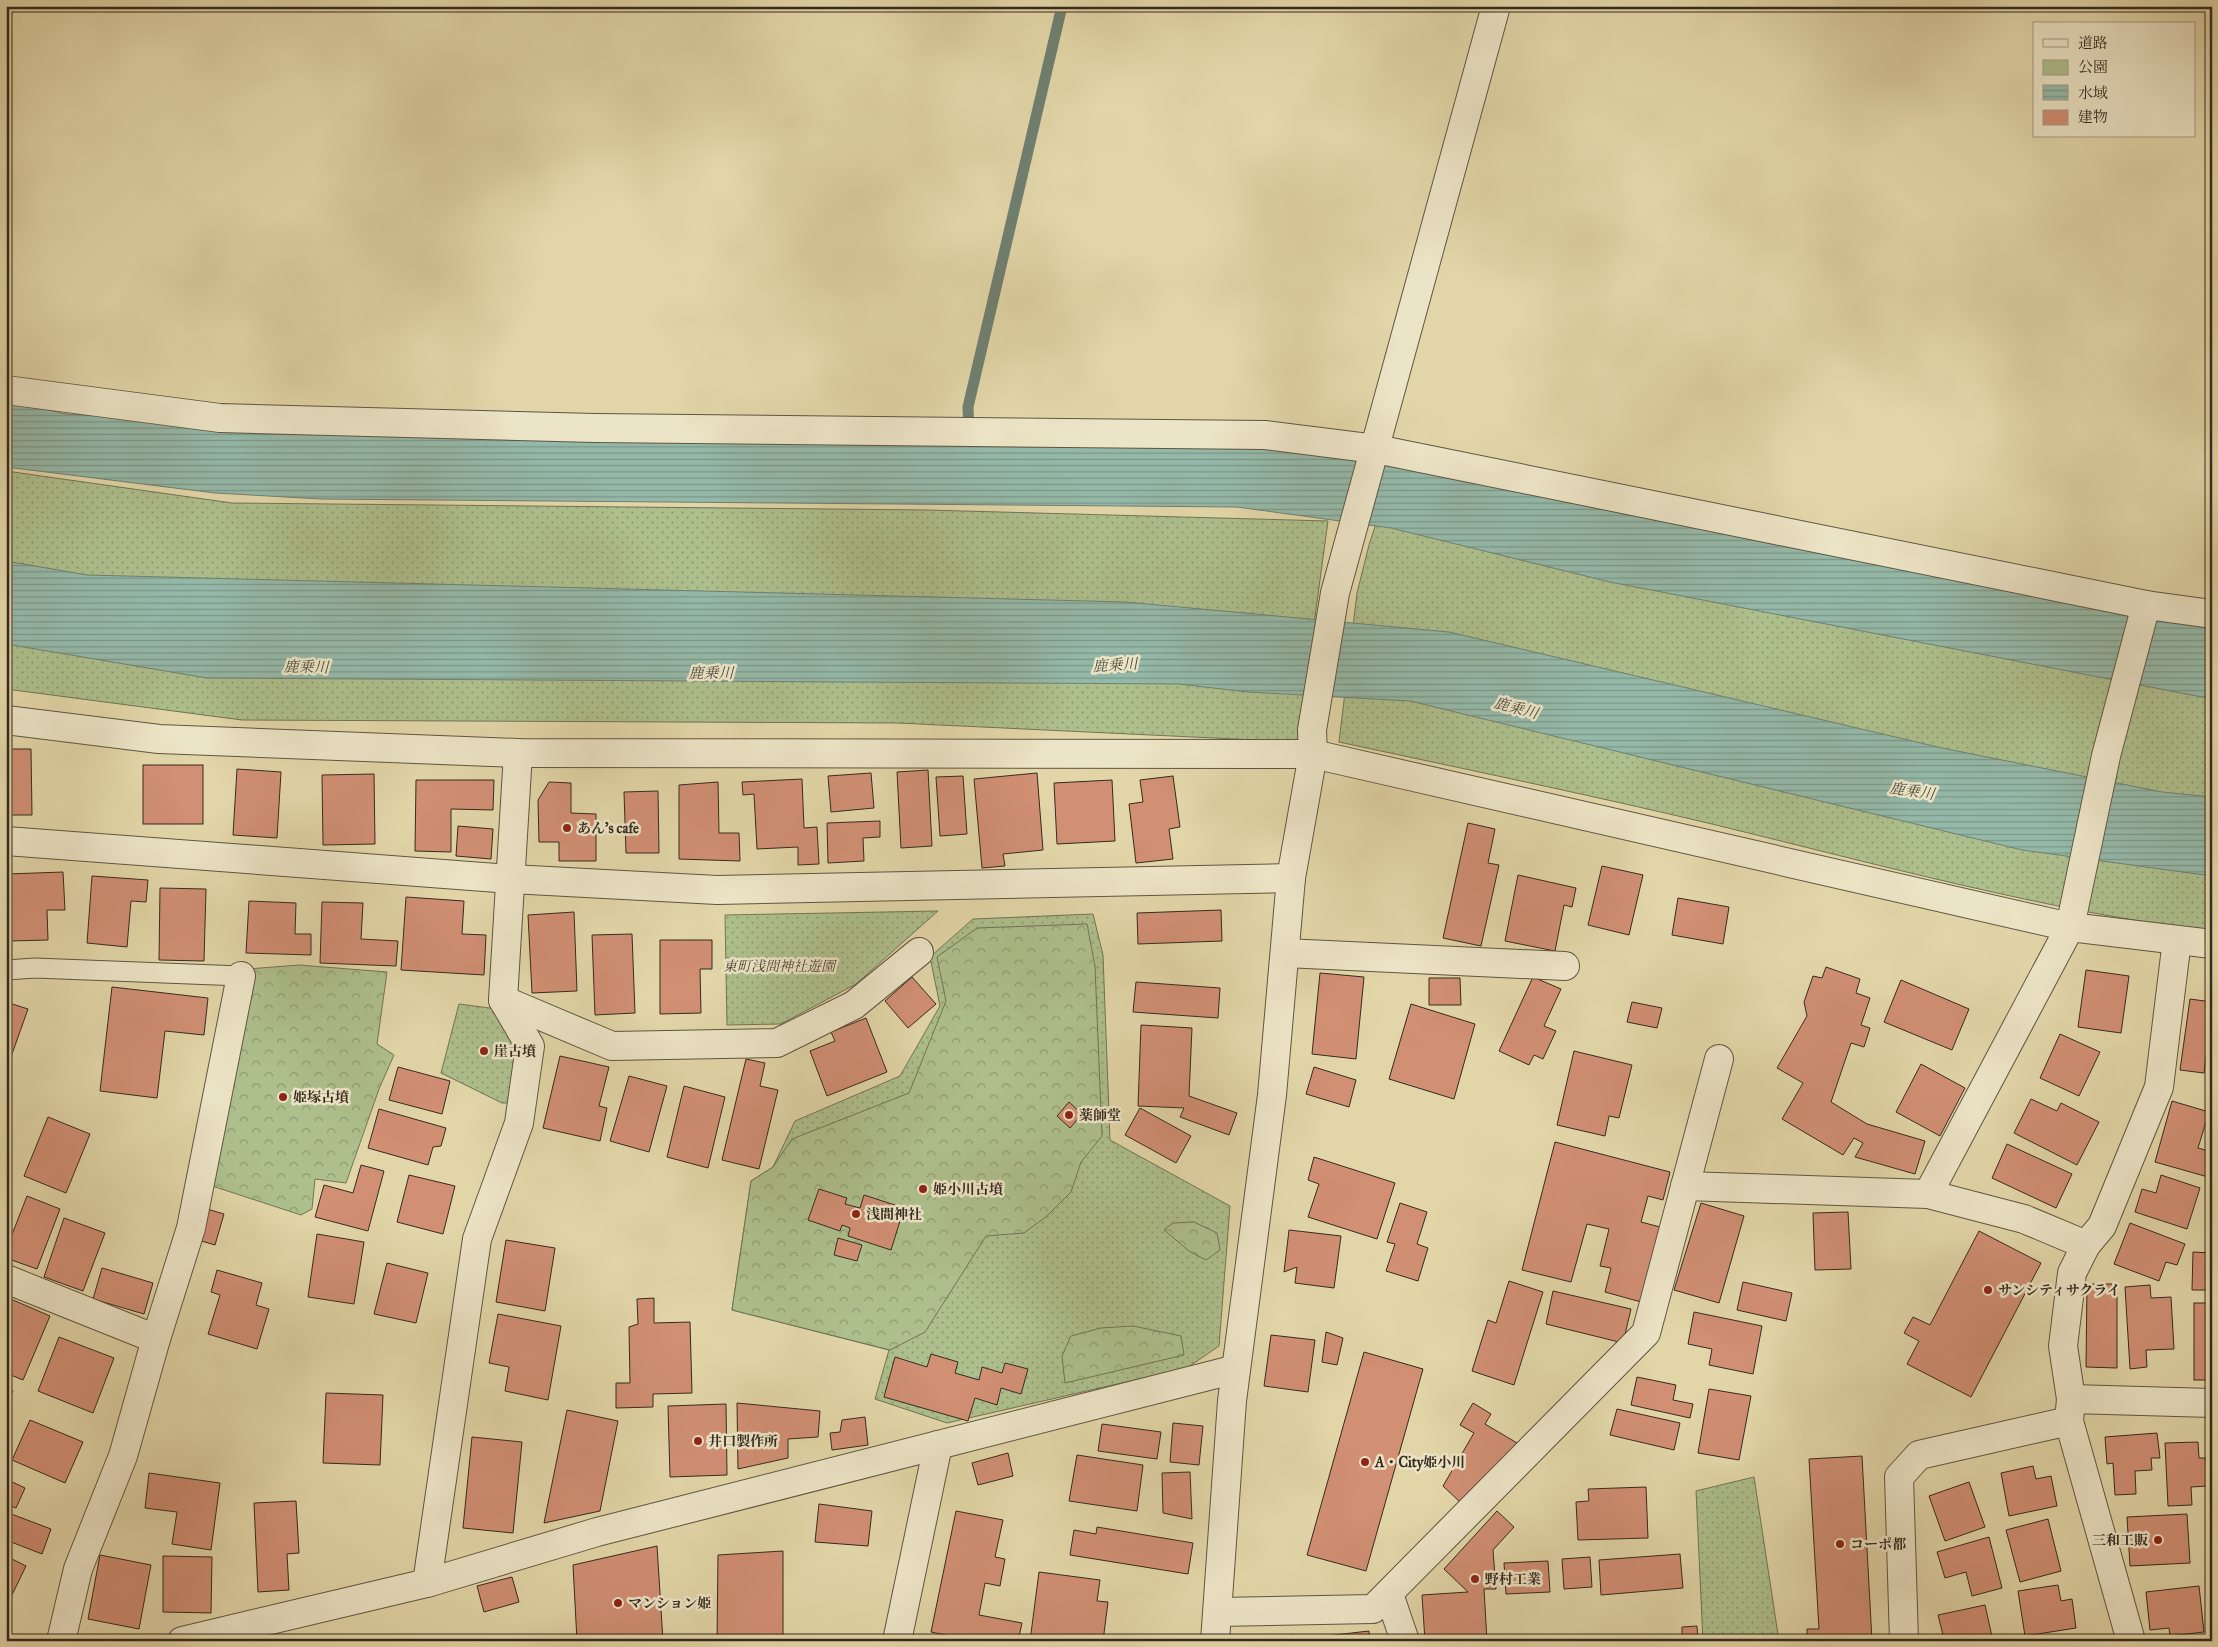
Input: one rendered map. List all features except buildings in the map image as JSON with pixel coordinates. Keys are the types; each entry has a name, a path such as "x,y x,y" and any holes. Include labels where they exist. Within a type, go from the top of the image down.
{"street":[{"path":"1215,1641 1232,1401 1272,1094 1291,878 1335,593 1496,6"},
{"path":"6,390 220,418 595,428 1265,435 1376,449 2146,605 2212,614"},
{"path":"1928,1194 2070,927 2106,756 2146,605"},
{"path":"6,720 159,739 518,752 1313,742 2070,927 2212,944"},
{"path":"427,1583 477,1239 519,1123 530,1046 503,1000 518,752"},
{"path":"6,841 511,879 717,890 1291,878"},
{"path":"2131,1641 2070,1410 2064,1346 2072,1273 2086,1245 2102,1226 2159,1087 2177,940"},
{"path":"503,1000 612,1046 777,1043 854,1005 919,952"},
{"path":"1284,953 1565,966"},
{"path":"60,1641 78,1569 123,1456 156,1339 191,1228 241,976"},
{"path":"1218,1612 1373,1609 1646,1333 1719,1059"},
{"path":"1686,1186 1928,1194 2024,1219 2086,1245"},
{"path":"6,1279 156,1339"},
{"path":"182,1641 427,1583 597,1532 1236,1369"},
{"path":"1904,1641 1899,1477 1919,1455 2070,1410 2212,1403"},
{"path":"897,1641 938,1445"},
{"path":"1389,1594 1405,1641"}],"lane":[{"path":"6,970 35,968 241,976"}],"green space":[{"path":"6,471 232,503 927,510 1328,521 1298,742 898,723 242,720 6,689"},
{"path":"1392,474 2212,639 2212,932 2149,923 2024,899 1669,814 1339,742 1357,593 1369,545"},
{"name":"東町浅間神社遊園","path":"938,911 856,984 781,1024 727,1025 725,915"},
{"path":"1093,914 1103,955 1110,1140 1230,1206 1219,1346 1187,1368 947,1423 875,1399 889,1350 732,1310 751,1181 773,1167 795,1121 900,1076 940,1006 930,957 973,919"},
{"path":"1087,924 1095,966 1102,1136 1081,1162 1071,1192 1047,1216 1024,1233 986,1236 925,1332 890,1350 732,1310 751,1181 773,1167 792,1139 909,1093 946,1001 937,957 977,928"},
{"path":"299,965 387,972 377,1044 394,1055 379,1089 346,1183 315,1179 312,1209 301,1215 206,1184 248,969"},
{"path":"459,1004 497,1009 521,1048 512,1103 502,1103 441,1073"},
{"path":"1194,1222 1217,1233 1220,1250 1206,1260 1189,1251 1164,1230 1173,1223"},
{"path":"1133,1326 1181,1336 1184,1355 1065,1383 1062,1356 1071,1336 1101,1328"},
{"path":"1754,1477 1779,1641 1703,1641 1696,1491"}],"water":[{"path":"6,401 66,414 659,440 1261,439 1798,549 2212,609 2212,699 1610,582 1391,528 1237,507 321,499 215,493 6,467"},
{"name":"鹿乗川","path":"6,561 87,575 1126,602 1449,632 1942,748 2162,792 2212,797 2212,876 2022,850 1410,701 1248,692 1178,684 207,678 6,644"}],"waterway":[{"path":"969,434 968,407 1062,6"}],"place":[{"name":"あん's cafe","path":"567,828"},
{"name":"崖古墳","path":"484,1051"},
{"name":"姫塚古墳","path":"283,1097"},
{"name":"薬師堂","path":"1069,1115"},
{"name":"姫小川古墳","path":"923,1189"},
{"name":"浅間神社","path":"856,1214"},
{"name":"サンシティサクライ","path":"1988,1290"},
{"name":"井口製作所","path":"698,1441"},
{"name":"A・City姫小川","path":"1365,1462"},
{"name":"三和工販","path":"2158,1540"},
{"name":"コーポ都","path":"1840,1544"},
{"name":"野村工業","path":"1475,1579"},
{"name":"マンション姫","path":"618,1603"}]}
